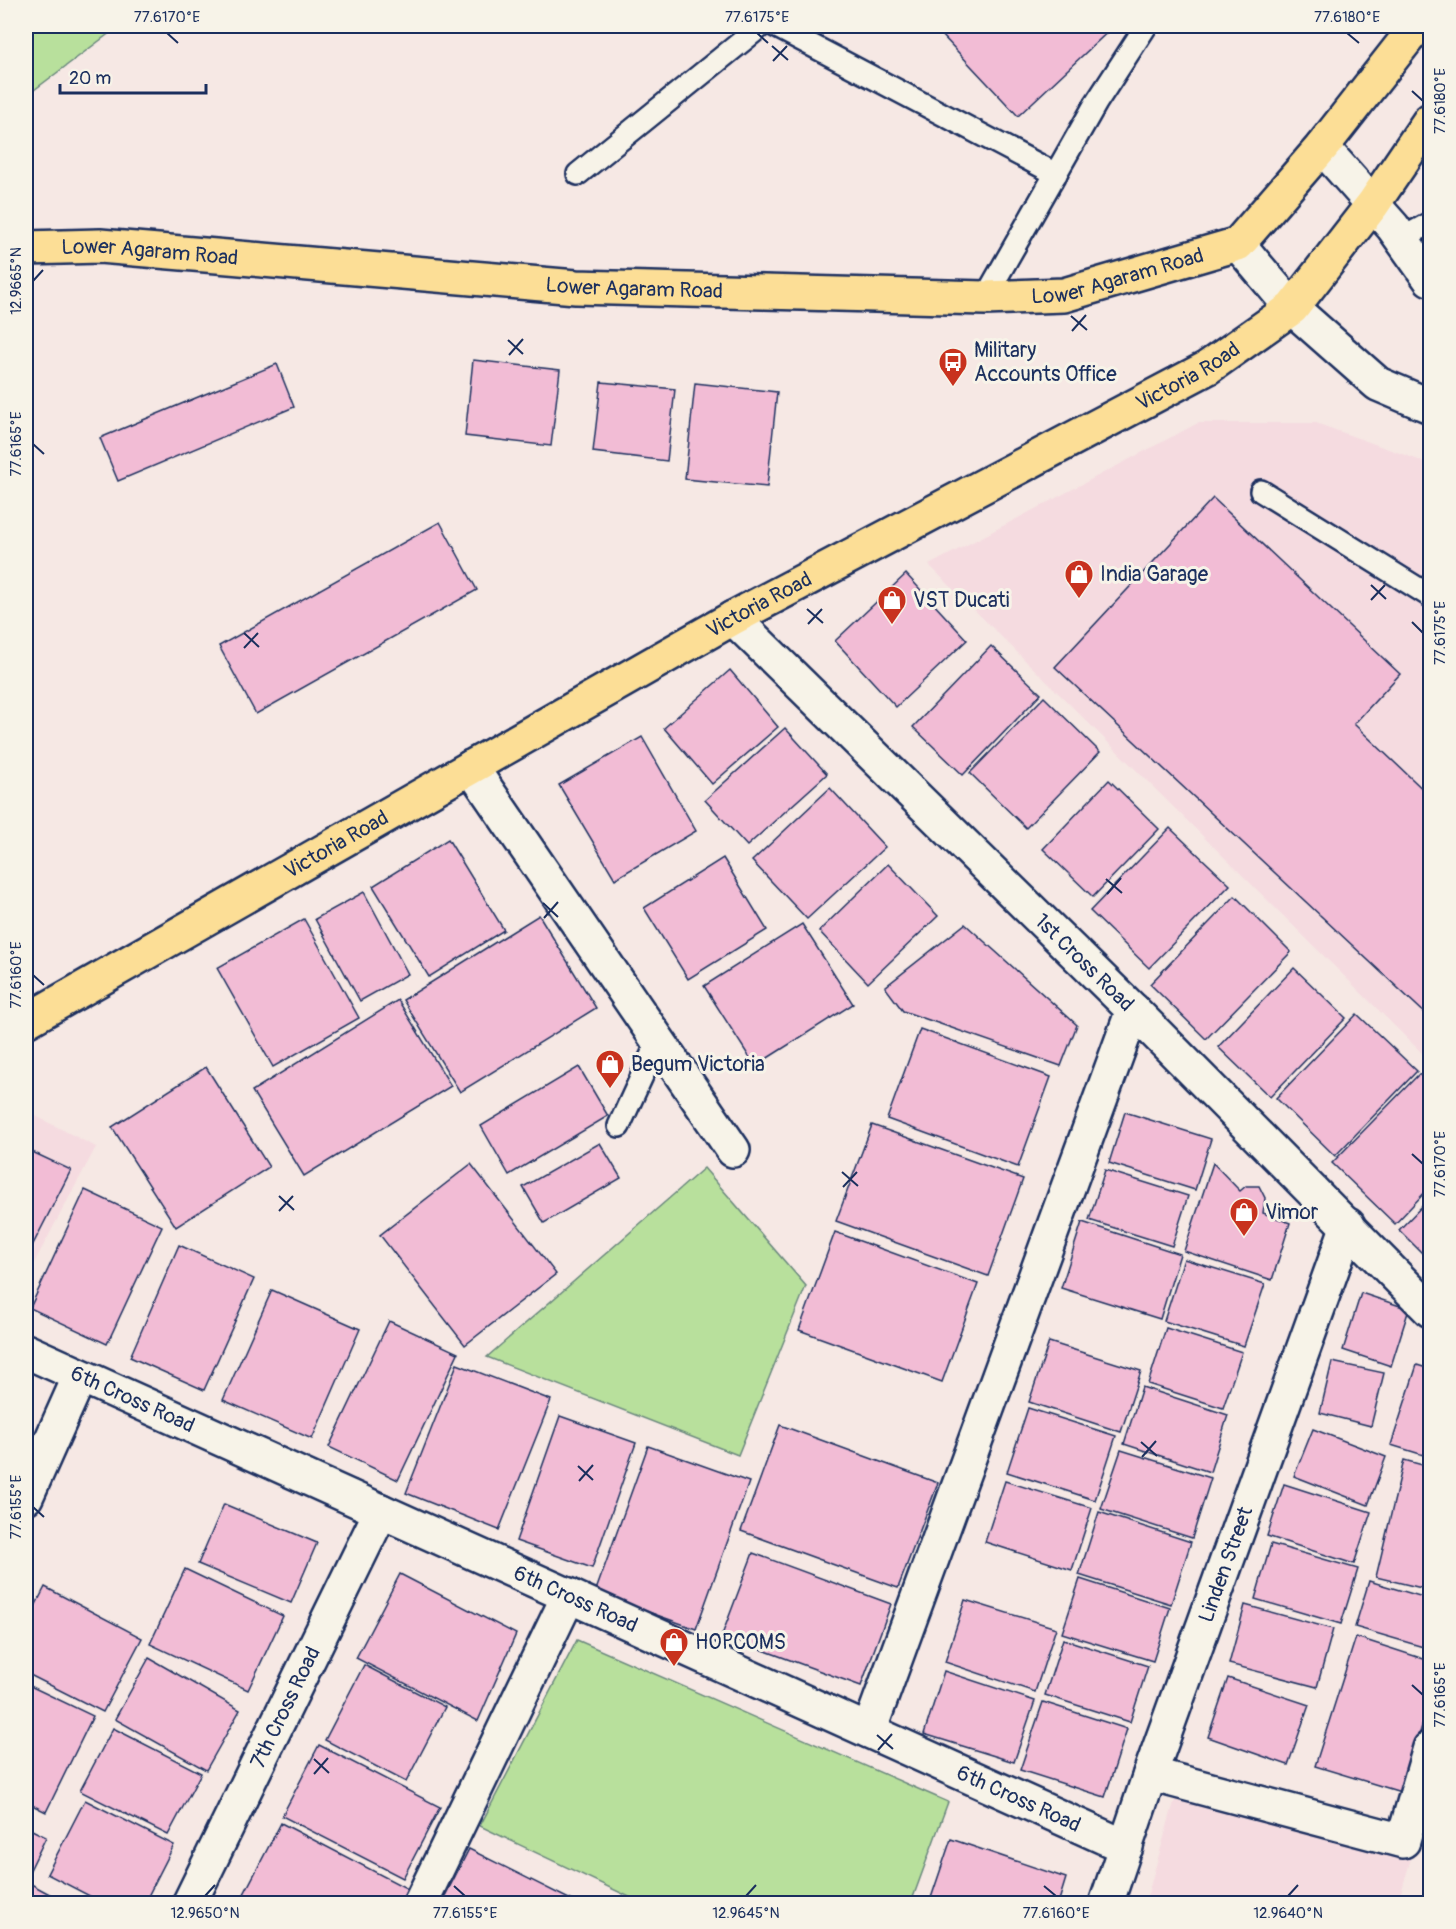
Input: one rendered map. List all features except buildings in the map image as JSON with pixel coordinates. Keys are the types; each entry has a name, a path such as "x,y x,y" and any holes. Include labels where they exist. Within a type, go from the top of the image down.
{"main road":[{"path":"1238,244 1322,147 1417,26"},
{"name":"Victoria Road","path":"26,1021 733,618 1207,368 1292,308 1373,204 1431,120"},
{"name":"Lower Agaram Road","path":"26,248 100,246 576,287 986,298 1064,295 1238,244"}],"street":[{"path":"1322,147 1373,204 1431,279"},
{"path":"1238,244 1292,308 1378,384 1431,406"},
{"name":"1st Cross Road","path":"733,618 1132,1010 1431,1310"},
{"path":"471,767 733,1150"},
{"path":"869,1731 1132,1010"},
{"name":"Linden Street","path":"1106,1904 1150,1774 1348,1225"},
{"name":"6th Cross Road","path":"26,1351 1126,1847"},
{"path":"26,1497 80,1376"},
{"name":"7th Cross Road","path":"189,1904 381,1511"},
{"path":"420,1904 570,1595"},
{"path":"1150,1774 1403,1841 1431,1748"}],"lane":[{"path":"578,174 761,26"},
{"path":"775,26 1056,174"},
{"path":"986,298 1096,103 1146,26"},
{"path":"1401,239 1431,223"},
{"path":"1261,491 1431,596"},
{"path":"619,1126 658,1041"}],"shaded area":[{"name":"India Garage","path":"1198,423 1316,423 1430,464 1430,1061 929,565"},
{"path":"26,1111 96,1147 26,1278"},
{"path":"1178,1788 1412,1855 1398,1903 1145,1904"}],"green space":[{"path":"26,26 119,26 26,96"},
{"path":"704,1168 806,1286 738,1455 487,1357"},
{"path":"577,1640 948,1802 911,1903 642,1903 480,1826"}],"place":[{"name":"Military Accounts Office","path":"953,388"},
{"name":"India Garage","path":"1079,600"},
{"name":"VST Ducati","path":"892,626"},
{"name":"Begum Victoria","path":"610,1090"},
{"name":"Vimor","path":"1244,1238"},
{"name":"HOPCOMS","path":"674,1668"}]}
